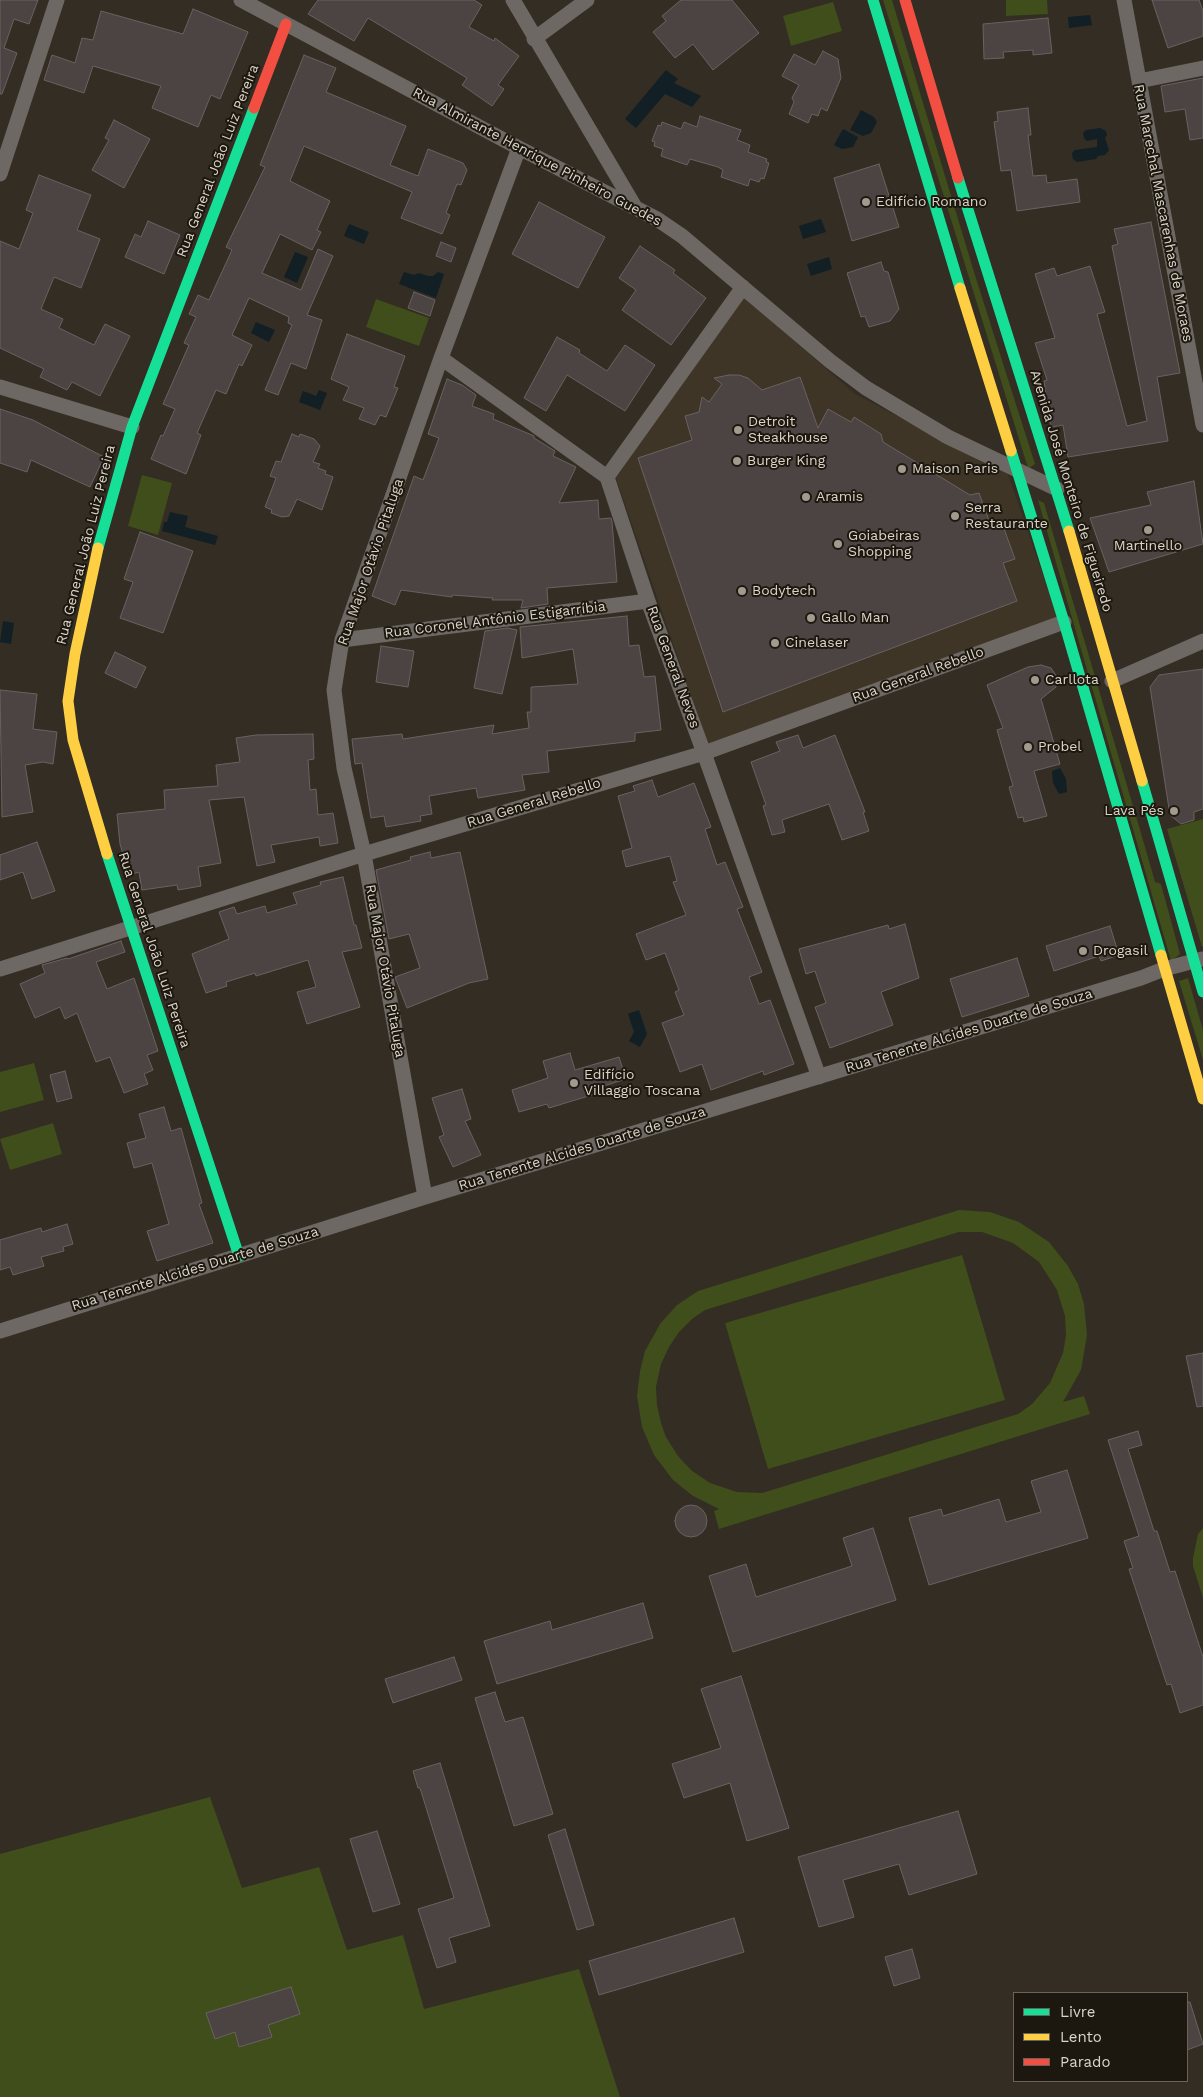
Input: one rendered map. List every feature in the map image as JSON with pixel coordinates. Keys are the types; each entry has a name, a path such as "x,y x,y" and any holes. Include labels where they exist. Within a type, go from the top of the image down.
{"main road":[{"path":"873,0 930,192 1064,622 1203,1099"},
{"name":"Avenida José Monteiro de Figueiredo","path":"905,0 975,232 1058,489 1112,681 1198,960 1203,992"},
{"name":"Rua General João Luiz Pereira","path":"239,1256 130,927 86,785 74,740 68,701 74,654 97,553 132,426 286,24"}],"street":[{"path":"0,174 56,0"},
{"name":"Rua Almirante Henrique Pinheiro Guedes","path":"241,0 519,148 635,207 682,236 823,356 866,388 948,437 1058,489"},
{"path":"513,0 534,39 635,207"},
{"path":"534,39 587,0"},
{"name":"Rua Marechal Mascarenhas de Moraes","path":"1124,0 1203,425"},
{"path":"1139,81 1203,68"},
{"name":"Rua Major Otávio Pitaluga","path":"425,1197 364,854 344,768 334,690 342,640 441,358 519,148"},
{"path":"441,358 607,477 743,287"},
{"path":"0,387 132,426"},
{"name":"Rua General Neves","path":"607,477 648,600 819,1077"},
{"name":"Rua Coronel Antônio Estigarríbia","path":"342,640 648,600"},
{"name":"Rua General Rebello","path":"0,969 364,854 704,753 1064,622"},
{"path":"1112,681 1203,641"},
{"name":"Rua Tenente Alcides Duarte de Souza","path":"0,1331 425,1197 1198,960"}],"shaded area":[{"path":"1090,15 1092,25 1069,28 1068,17"},
{"path":"666,70 678,79 674,83 701,96 692,107 665,94 636,128 625,119"},
{"path":"861,110 874,117 877,122 871,133 863,136 850,130"},
{"path":"1100,128 1106,131 1107,135 1105,138 1109,150 1105,155 1098,156 1096,159 1077,162 1073,159 1072,153 1075,150 1097,147 1097,139 1087,141 1083,133 1086,130"},
{"path":"843,129 858,137 853,147 842,149 834,145"},
{"path":"821,219 826,232 803,239 799,226"},
{"path":"349,224 369,232 364,244 344,236"},
{"path":"295,252 308,257 297,283 284,277"},
{"path":"829,257 832,269 811,276 807,264"},
{"path":"404,272 428,276 433,276 438,272 444,274 436,298 399,284"},
{"name":"Goiabeiras Shopping","path":"744,297 855,394 1008,474 1058,618 708,745 616,478"},
{"path":"256,322 275,330 269,342 251,333"},
{"path":"319,390 327,393 320,410 299,402 303,391 316,396"},
{"path":"170,512 188,516 185,527 218,536 215,545 162,531 164,522 167,522"},
{"path":"3,621 14,623 11,644 0,642"},
{"path":"1060,768 1066,779 1067,792 1059,794 1053,783 1052,771"},
{"path":"639,1010 647,1034 640,1047 629,1041 634,1032 628,1014"}],"green space":[{"path":"883,0 892,0 974,272 1035,464 1028,468"},
{"path":"1006,0 1047,0 1048,14 1006,16"},
{"path":"833,2 842,31 791,46 783,16"},
{"path":"376,299 429,318 419,346 366,327"},
{"path":"142,475 172,483 158,535 128,526"},
{"path":"1038,500 1044,503 1155,882 1161,884 1180,954 1171,961"},
{"path":"1203,819 1203,946 1202,947 1167,829"},
{"path":"1188,978 1203,1030 1203,1060 1179,981"},
{"path":"34,1063 44,1100 0,1112 0,1072"},
{"path":"53,1123 62,1154 10,1170 0,1139"},
{"path":"959,1210 990,1212 1019,1222 1049,1242 1068,1266 1078,1284 1084,1304 1087,1335 1081,1370 1063,1402 1084,1396 1090,1414 719,1529 714,1511 719,1509 693,1496 673,1480 654,1455 642,1427 637,1396 645,1351 660,1324 677,1305 698,1291","holes":["959,1232 982,1232 1013,1243 1039,1262 1057,1290 1065,1316 1066,1335 1063,1353 1050,1383 1032,1404 1018,1414 762,1493 737,1492 710,1483 691,1470 678,1456 666,1437 661,1423 656,1387 661,1364 669,1347 679,1332 692,1319 705,1310"]},
{"path":"962,1255 1005,1400 768,1469 725,1323"},
{"path":"1203,1528 1203,1598 1193,1566 1193,1558 1198,1534"},
{"path":"210,1797 242,1888 319,1867 347,1950 403,1935 424,2009 579,1969 620,2097 0,2097 0,1854"}],"building":[{"path":"0,0 38,0 29,24 14,19 4,48 17,53 2,94 0,94"},
{"path":"318,0 474,0 482,5 469,27 494,41 495,38 519,56 498,85 504,89 492,106 462,85 467,78 368,18 354,41 308,14"},
{"path":"681,0 732,0 759,33 713,70 693,44 675,58 653,32 666,21 662,16"},
{"path":"1152,0 1199,0 1203,11 1203,36 1168,48"},
{"path":"193,9 248,32 220,99 211,95 198,127 152,108 161,86 93,66 84,93 44,80 52,55 75,63 82,38 93,40 101,11 183,34"},
{"path":"1048,18 1052,53 1033,55 1033,50 1003,52 1004,58 984,59 983,24"},
{"path":"823,51 838,59 841,78 827,111 821,108 818,116 812,114 808,123 789,114 794,102 792,98 799,85 782,76 794,54 815,65"},
{"path":"304,55 336,68 326,92 406,126 390,165 418,176 428,149 463,163 467,170 461,185 457,184 446,213 450,215 442,234 401,218 412,192 304,146 290,181 330,201 317,230 321,232 312,250 280,234 262,273 301,290 318,249 333,256 307,315 322,320 306,369 291,363 278,395 265,390 292,325 288,323 289,317 249,298 232,335 252,345 242,366 239,364 226,394 216,390 197,433 201,435 186,474 151,459 175,409 163,404 189,345 184,343 196,317 189,314 198,295 209,300 232,250 226,247 265,167 260,165"},
{"path":"1203,78 1203,138 1190,140 1185,109 1165,112 1161,86"},
{"path":"1028,108 1031,135 1028,135 1033,176 1046,175 1047,183 1077,179 1080,202 1017,211 1011,170 1001,171 994,122 998,121 997,112"},
{"path":"700,116 741,130 737,140 750,145 748,152 767,159 766,162 769,163 764,179 761,178 759,182 750,179 748,186 721,177 723,170 718,167 690,159 687,165 661,156 663,149 654,146 655,142 652,141 658,125 661,126 662,122 681,129 684,122 697,127"},
{"path":"114,120 150,139 124,188 92,170 109,140 105,138"},
{"name":"Edifício Romano","path":"879,164 899,227 852,241 834,178"},
{"path":"39,175 91,195 77,230 100,239 81,288 54,277 41,309 63,319 59,328 94,345 105,324 130,336 100,396 72,382 67,390 40,377 44,369 0,348 0,241 19,249 33,213 26,210"},
{"path":"539,202 605,237 578,288 512,254"},
{"path":"148,221 180,235 164,274 125,257 135,234 141,237"},
{"path":"1151,222 1180,373 1157,377 1168,441 1068,457 1063,425 1052,427 1050,423 1044,381 1047,380 1035,343 1055,338 1035,274 1054,268 1057,276 1090,266 1105,312 1097,314 1127,426 1147,421 1112,246 1118,244 1114,229"},
{"path":"441,242 456,248 451,262 436,256"},
{"path":"640,246 675,270 673,273 706,298 671,345 622,310 636,290 619,278"},
{"path":"881,262 884,271 888,272 899,309 890,321 869,327 865,316 861,317 847,273"},
{"path":"414,292 435,300 430,316 408,308"},
{"path":"347,334 405,356 394,387 398,388 386,417 380,415 375,425 359,419 364,408 343,400 349,387 331,379"},
{"path":"557,337 580,350 579,353 607,371 625,345 655,365 625,411 567,375 546,411 524,398"},
{"name":"Goiabeiras Shopping","path":"739,375 748,378 762,390 800,377 818,428 828,409 851,422 854,417 881,434 883,442 942,478 970,495 979,493 992,529 1003,526 1015,559 1003,563 1017,601 723,712 638,458 692,440 685,416 699,412 702,397 709,402 722,384 714,378"},
{"path":"447,379 462,385 476,395 472,406 494,414 493,419 534,436 534,438 555,451 553,456 576,467 559,503 598,500 599,519 611,518 612,522 617,582 547,588 548,604 521,608 523,600 492,600 493,598 452,595 452,597 401,590 395,605 372,596 414,476 423,480 439,438 428,434"},
{"path":"0,409 33,420 104,457 90,487 31,460 27,472 0,463"},
{"path":"292,434 299,437 300,434 314,439 320,446 313,462 320,464 318,468 326,471 325,474 333,477 322,510 297,499 289,516 282,517 271,513 272,510 265,507 276,478 270,476 276,461 281,462"},
{"name":"Martinello","path":"1194,481 1203,544 1109,572 1090,518 1151,505 1147,492"},
{"path":"140,532 193,551 163,633 120,618 133,582 124,579"},
{"path":"627,616 629,646 639,645 644,677 655,676 661,730 635,733 635,741 547,751 549,772 522,775 525,790 478,798 476,788 429,796 432,814 420,816 421,821 386,827 384,816 371,818 362,763 355,764 352,739 402,734 403,739 494,725 492,734 529,728 527,712 531,712 531,687 578,684 573,649 522,658 520,627"},
{"path":"508,628 517,630 502,694 474,688 485,631"},
{"path":"381,646 414,651 408,687 376,682"},
{"path":"115,652 146,667 136,688 105,673"},
{"path":"1041,665 1051,668 1057,677 1056,687 1041,699 1060,764 1034,771 1047,816 1024,822 1023,817 1018,818 1009,787 1013,786 997,730 1003,728 987,685 1028,667"},
{"path":"1203,669 1203,809 1194,812 1194,820 1181,824 1170,815 1150,687 1159,675"},
{"path":"0,690 37,694 33,729 57,732 53,764 43,762 25,765 33,812 2,817"},
{"path":"313,734 314,759 308,760 310,790 316,789 318,815 333,813 338,843 320,846 319,837 271,845 275,862 257,866 244,797 209,800 221,863 198,867 201,886 178,890 177,885 142,890 139,872 129,875 120,844 117,814 165,809 164,790 218,786 216,765 240,762 236,738 256,735"},
{"path":"798,735 803,748 835,735 865,812 863,812 869,831 842,840 829,804 782,820 785,832 772,835 763,806 766,805 751,762 780,751 776,742"},
{"path":"652,780 658,797 694,783 711,827 705,829 717,865 725,862 743,907 737,909 762,972 749,977 759,1004 770,1000 794,1064 764,1075 763,1071 711,1090 702,1064 680,1072 662,1023 684,1015 675,992 679,990 665,953 646,960 636,934 686,915 673,882 677,881 670,856 626,867 622,851 632,848 618,796 635,791 633,786"},
{"path":"37,842 55,891 32,899 23,872 0,880 0,855"},
{"path":"430,852 431,858 460,852 488,979 469,983 407,1008 395,977 420,968 409,934 389,939 376,870 411,860 410,857"},
{"path":"343,877 354,925 356,925 362,948 342,952 360,1007 307,1024 297,992 316,987 308,960 256,976 255,973 226,982 227,986 206,993 192,954 229,939 219,912 234,907 237,914 265,906 267,913 297,904 293,893 321,885 320,882"},
{"path":"905,924 919,978 881,992 893,1025 830,1048 815,1007 826,1003 815,971 806,974 799,949 888,925 889,929"},
{"name":"Drogasil","path":"1110,926 1119,955 1101,961 1099,956 1054,971 1046,946"},
{"path":"121,941 125,952 96,962 107,989 134,978 158,1051 147,1055 153,1070 144,1074 148,1084 124,1093 110,1057 96,1062 77,1013 65,1019 60,1007 35,1018 20,984 45,973 42,965 68,959"},
{"path":"1017,958 1029,996 962,1017 950,979"},
{"name":"Edifício Villaggio Toscana","path":"570,1053 575,1070 619,1057 626,1079 594,1089 595,1094 549,1108 547,1104 519,1112 512,1090 548,1078 543,1061"},
{"path":"65,1071 72,1098 57,1102 50,1075"},
{"path":"462,1089 471,1119 465,1121 481,1155 453,1167 439,1137 444,1135 432,1098"},
{"path":"164,1107 171,1131 181,1128 202,1203 199,1204 213,1243 157,1261 147,1231 169,1224 152,1163 134,1168 127,1143 146,1138 139,1114"},
{"path":"67,1224 73,1244 63,1247 64,1251 41,1257 44,1266 13,1275 10,1267 0,1270 0,1240 41,1228 42,1232"},
{"path":"1203,1353 1203,1406 1197,1407 1186,1356"},
{"path":"1138,1431 1142,1445 1128,1449 1154,1531 1157,1531 1170,1572 1175,1571 1203,1657 1203,1705 1180,1713 1171,1684 1167,1685 1129,1569 1133,1568 1124,1541 1139,1536 1108,1440"},
{"path":"1067,1470 1088,1538 929,1585 909,1518 941,1509 943,1516 999,1499 1006,1522 1041,1512 1031,1481"},
{"path":"691,1505 697,1506 702,1510 706,1515 706,1527 702,1532 697,1536 691,1537 685,1536 680,1532 676,1527 675,1521 676,1515 680,1510 685,1506"},
{"path":"873,1528 896,1600 733,1652 709,1576 746,1564 756,1597 852,1566 843,1538"},
{"path":"643,1603 653,1638 497,1684 484,1641 550,1621 552,1630"},
{"path":"454,1657 462,1680 393,1703 385,1679"},
{"path":"741,1676 789,1828 747,1841 730,1783 684,1798 672,1764 721,1748 701,1689"},
{"path":"495,1692 505,1722 523,1717 553,1814 514,1826 475,1698"},
{"path":"440,1763 490,1926 449,1938 456,1962 437,1968 418,1909 454,1898 413,1771"},
{"path":"958,1811 977,1874 909,1895 899,1864 843,1880 854,1917 819,1927 798,1857"},
{"path":"565,1829 594,1925 577,1930 548,1835"},
{"path":"377,1831 400,1904 373,1912 350,1839"},
{"path":"734,1918 744,1952 599,1995 589,1961"},
{"path":"912,1949 920,1978 894,1986 885,1957"},
{"path":"291,1987 300,2014 268,2025 272,2037 239,2047 235,2032 215,2039 206,2013"},
{"path":"1188,2002 1190,2002 1203,2044 1188,2050"}],"traffic: fast":[{"path":"873,0 960,288"},
{"path":"98,548 132,427 254,108"},
{"path":"958,178 1069,531"},
{"path":"1011,451 1064,622 1161,955"},
{"path":"1142,781 1203,992"},
{"path":"107,854 239,1256"}],"traffic: slow":[{"path":"960,288 1011,451"},
{"path":"1069,531 1142,781"},
{"path":"98,548 75,654 68,701 73,740 107,854"},
{"path":"1161,955 1203,1099"}],"traffic: jam":[{"path":"905,0 958,178"},
{"path":"254,108 286,24"}],"place":[{"name":"Edifício Romano","path":"866,202"},
{"name":"Detroit Steakhouse","path":"738,430"},
{"name":"Burger King","path":"737,461"},
{"name":"Maison Paris","path":"902,469"},
{"name":"Aramis","path":"806,497"},
{"name":"Serra Restaurante","path":"955,516"},
{"name":"Martinello","path":"1148,530"},
{"name":"Goiabeiras Shopping","path":"838,544"},
{"name":"Bodytech","path":"742,591"},
{"name":"Gallo Man","path":"811,618"},
{"name":"Cinelaser","path":"775,643"},
{"name":"Carllota","path":"1035,680"},
{"name":"Probel","path":"1028,747"},
{"name":"Lava Pés","path":"1174,811"},
{"name":"Drogasil","path":"1083,951"},
{"name":"Edifício Villaggio Toscana","path":"574,1083"}]}
